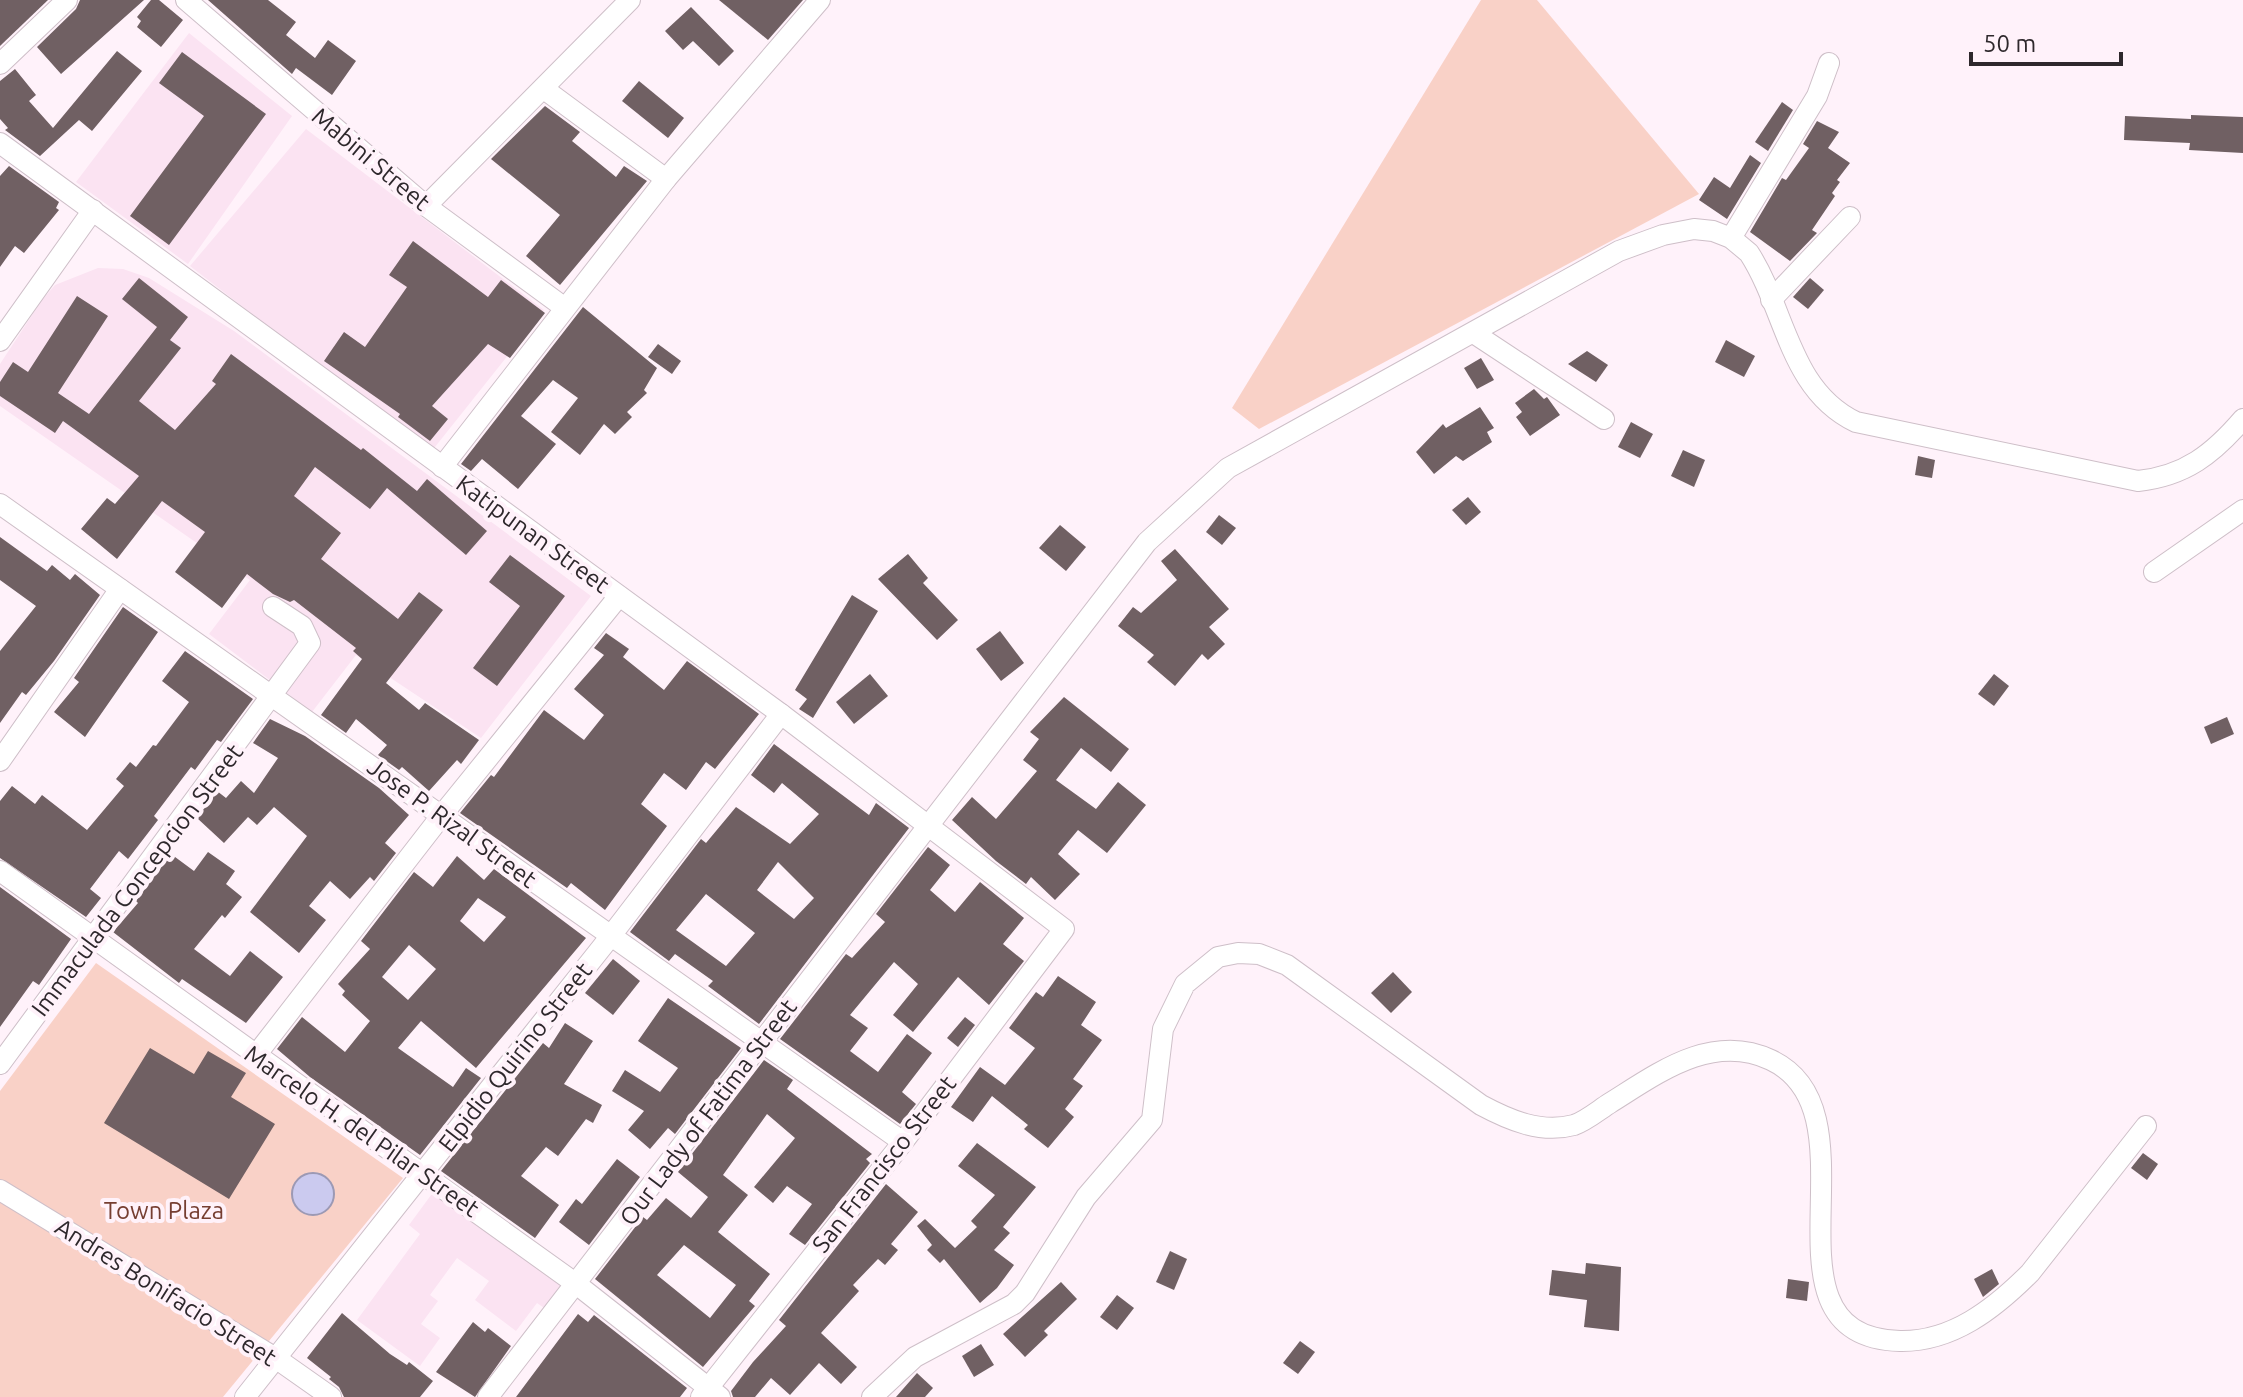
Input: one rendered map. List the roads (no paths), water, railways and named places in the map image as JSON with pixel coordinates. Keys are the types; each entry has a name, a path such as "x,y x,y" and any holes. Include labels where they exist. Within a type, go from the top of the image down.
{"street":[{"path":"0,64 67,0"},
{"name":"Mabini Street","path":"186,0 426,206 565,308"},
{"path":"426,206 630,0"},
{"path":"442,467 666,179 820,0"},
{"path":"1829,63 1817,96 1731,238 1749,253 1809,383 1830,407 1856,422 2138,481 2166,478 2189,468 2209,455 2243,419"},
{"path":"544,89 666,179"},
{"name":"Katipunan Street","path":"0,143 781,714 1064,929"},
{"path":"0,341 93,210"},
{"path":"1771,300 1850,217"},
{"name":"Our Lady of Fatima Street","path":"488,1397 1147,542 1209,483 1259,450 1634,246 1694,229 1713,231 1731,238"},
{"path":"1475,334 1604,419"},
{"name":"Jose P. Rizal Street","path":"0,504 903,1142"},
{"path":"2154,572 2243,510"},
{"path":"0,761 120,589"},
{"path":"256,1055 442,815 619,596"},
{"name":"Immaculada Concepcion Street","path":"0,1064 274,696 310,643 302,626 273,607"},
{"name":"Elpidio Quirino Street","path":"245,1397 610,937 781,714"},
{"name":"Marcelo H. del Pilar Street","path":"0,871 575,1283 710,1394"},
{"name":"San Francisco Street","path":"710,1394 1064,929"},
{"path":"872,1397 915,1357 1014,1304 1025,1293 1086,1197 1152,1120 1157,1060 1171,1007 1185,984 1218,957 1259,954 1287,965 1481,1105 1507,1119 1537,1126 1577,1124 1667,1066 1694,1056 1745,1051 1773,1060 1792,1075 1810,1097 1818,1120 1822,1161 1822,1282 1842,1318 1856,1330 1878,1340 1922,1341 1952,1331 2008,1295 2030,1273 2146,1126"},
{"name":"Andres Bonifacio Street","path":"0,1190 277,1359 331,1397"}],"water":[{"path":"313,1173 328,1179 334,1194 328,1209 313,1215 298,1209 292,1194 298,1179"}],"park label":[{"name":"Town Plaza","path":"164,1210"}]}
